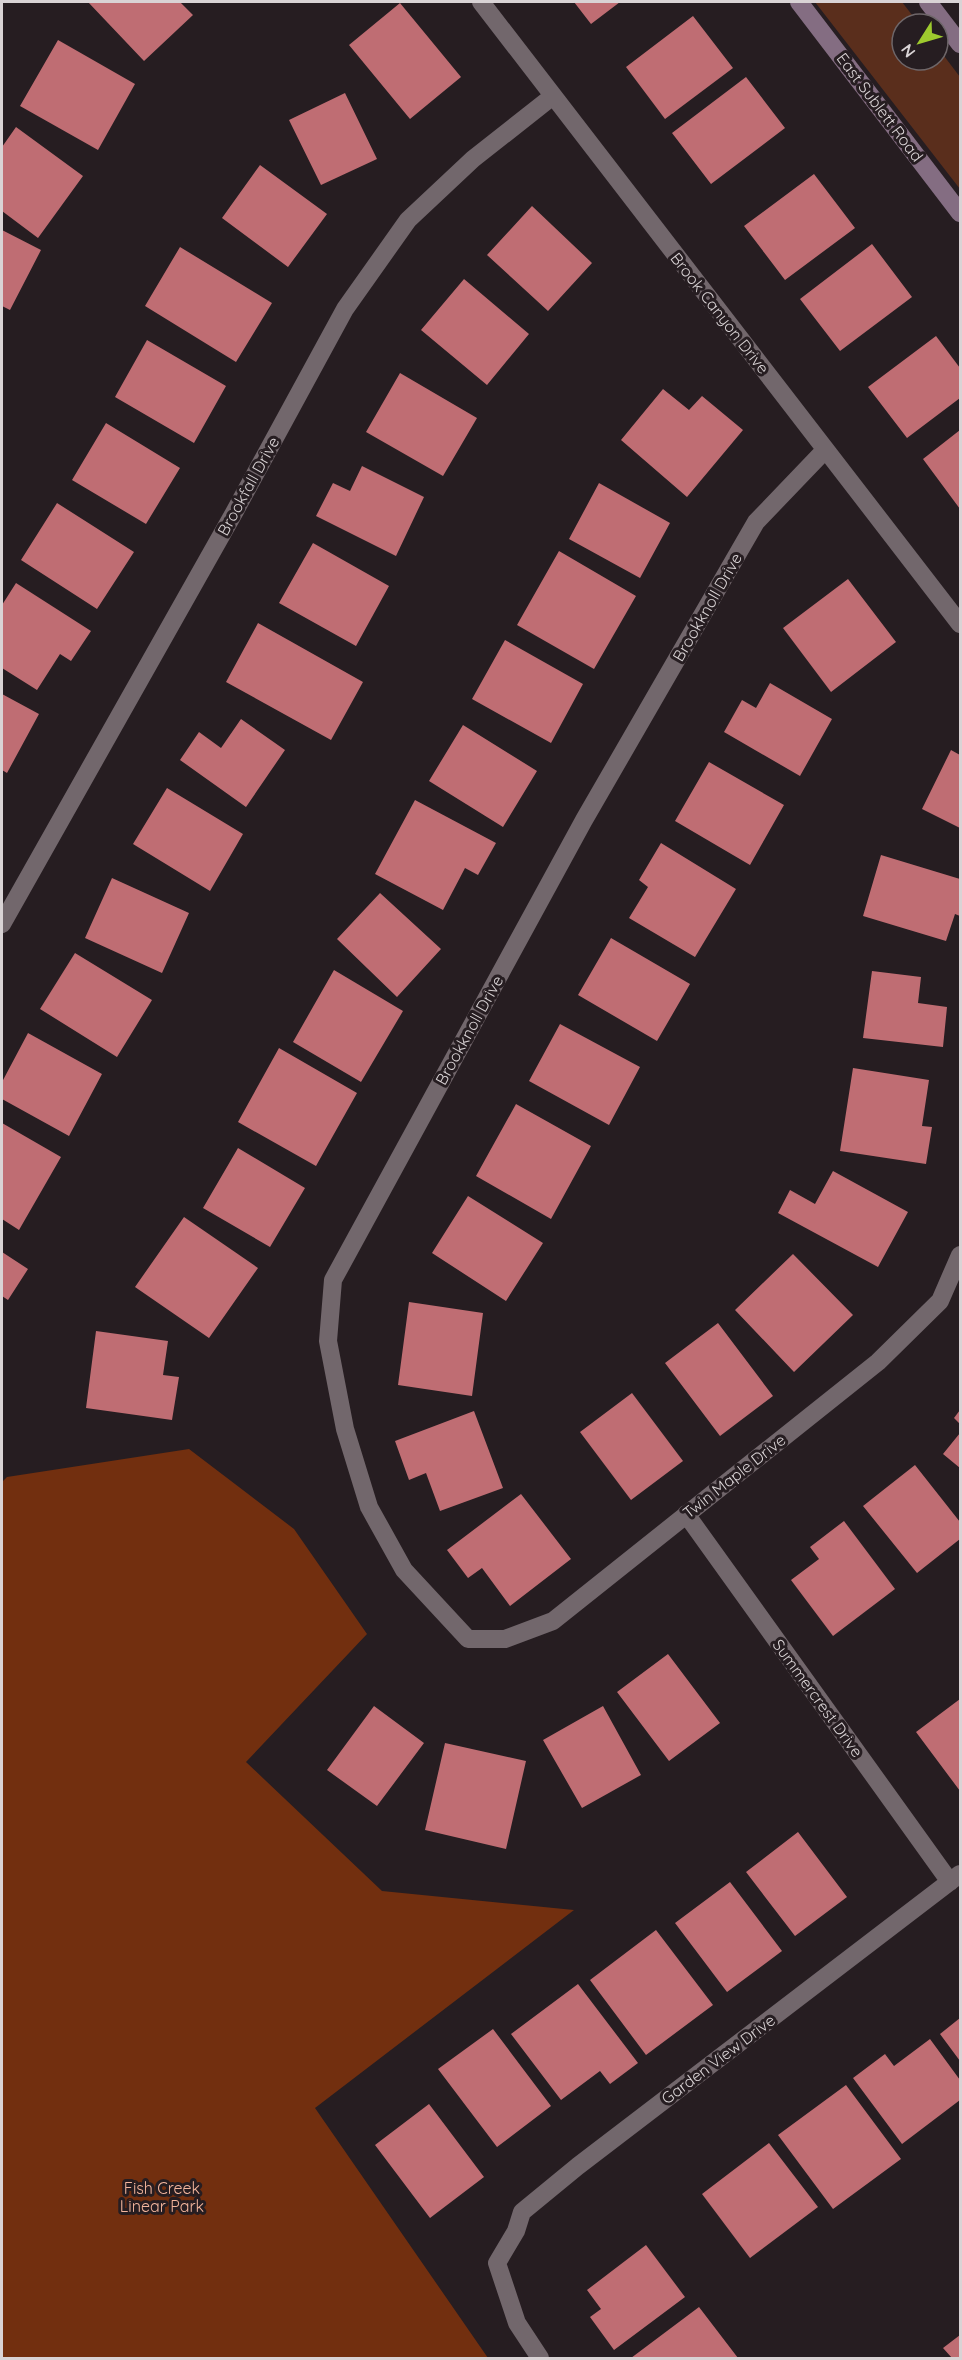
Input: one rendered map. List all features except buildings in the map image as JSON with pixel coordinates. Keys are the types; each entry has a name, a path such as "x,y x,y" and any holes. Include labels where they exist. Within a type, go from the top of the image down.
{"main road":[{"name":"East Sublett Road","path":"799,2 960,213"},
{"path":"928,2 960,44"}],"street":[{"name":"Brook Canyon Drive","path":"481,2 960,624"},
{"name":"Brookfall Drive","path":"2,924 235,511 345,309 408,220 472,159 553,96"},
{"name":"Brookknoll Drive","path":"468,1640 404,1570 369,1507 345,1430 328,1341 333,1280 584,819 756,522 825,450"},
{"name":"Twin Maple Drive","path":"468,1640 505,1639 553,1622 878,1362 940,1301 960,1255"},
{"name":"Summercrest Drive","path":"686,1514 955,1878"},
{"name":"Garden View Drive","path":"540,2358 517,2323 496,2263 516,2231 522,2212 578,2166 955,1878"}],"shaded area":[{"path":"815,2 902,2 910,12 890,12 890,72 950,72 950,64 960,77 960,189"}],"green space":[{"name":"Fish Creek Linear Park","path":"189,1449 294,1529 367,1634 246,1762 382,1891 574,1910 315,2108 488,2358 2,2358 2,1482 7,1477"}]}
